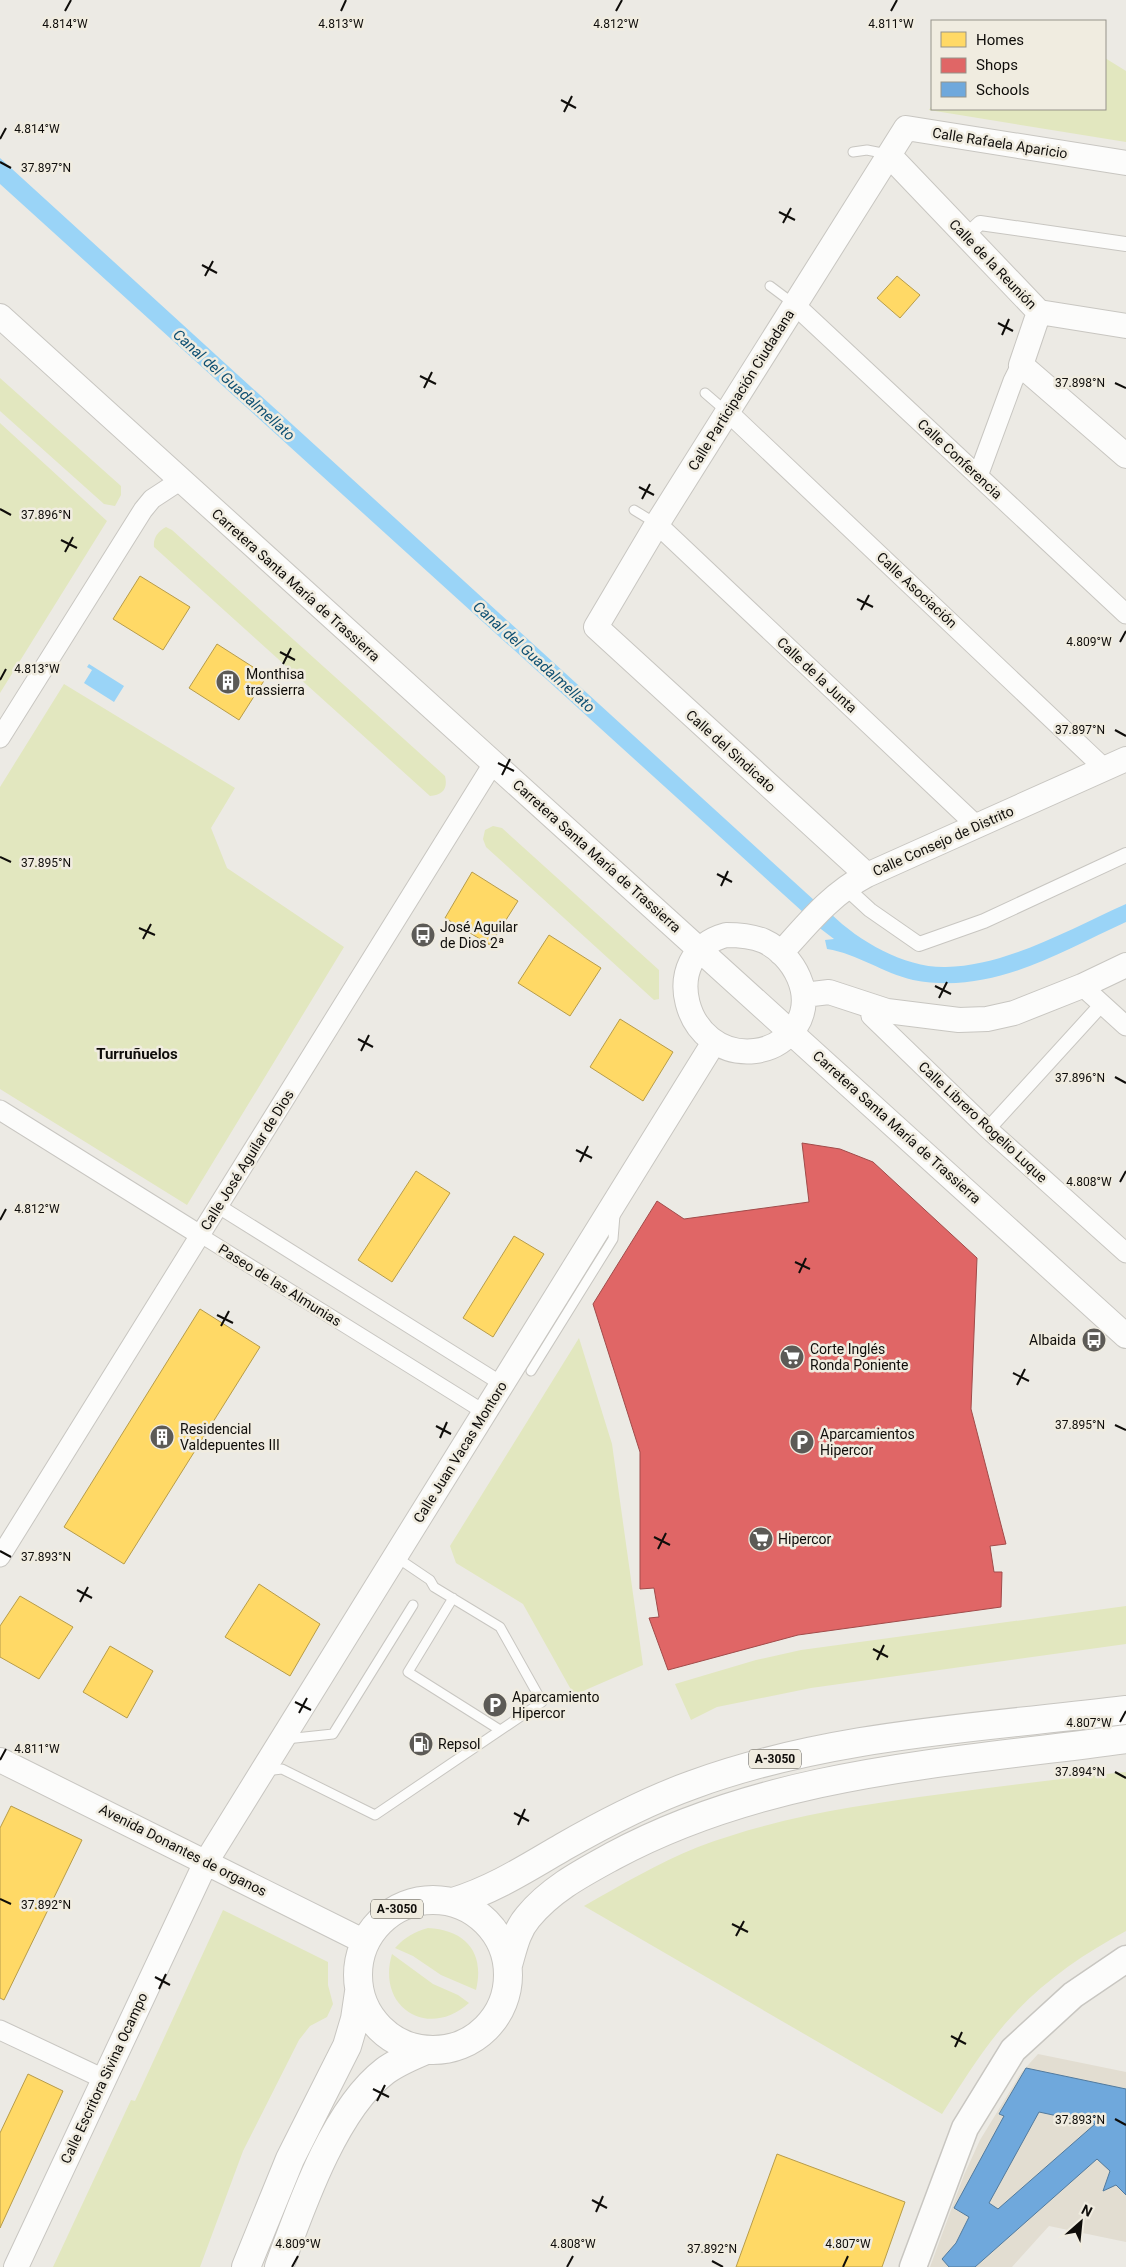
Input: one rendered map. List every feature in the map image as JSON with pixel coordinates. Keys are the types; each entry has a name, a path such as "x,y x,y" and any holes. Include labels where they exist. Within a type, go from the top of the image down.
{"highway":[{"name":"A-3050","path":"452,1902 479,1894 504,1882 635,1808 693,1784 744,1767 796,1753 845,1744 1099,1713 1126,1708"},
{"name":"A-3050","path":"359,1992 368,2014 383,2032 403,2044 426,2050 448,2049 470,2041 488,2028 501,2009 505,1995 508,1965 516,1936 527,1918 544,1900 583,1872 640,1841 684,1821 738,1803 843,1777 1126,1739"},
{"path":"1044,1750 1126,1746"},
{"name":"A-3050","path":"246,2267 290,2159 347,2046 355,2019 359,1992 358,1966 365,1942 380,1921 402,1906 427,1900 452,1902 469,1909 484,1919 495,1932 504,1948 508,1965"},
{"name":"A-3050","path":"279,2267 317,2173 348,2113 371,2084 385,2072 400,2062 426,2050"}],"main road":[{"path":"914,2267 965,2128 1014,2050 1073,1995 1126,1959"}],"street":[{"name":"Calle Rafaela Aparicio","path":"889,155 906,128 1126,163"},
{"name":"Calle de la Reunión","path":"889,155 1039,312 978,476"},
{"name":"Calle Participación Ciudadana","path":"596,627 657,524 889,155"},
{"path":"966,236 980,223 1126,244"},
{"name":"Calle Conferencia","path":"795,305 1126,614"},
{"path":"1039,312 1126,326"},
{"name":"Carretera Santa María de Trassierra","path":"0,316 1126,1336"},
{"path":"1020,366 1126,456"},
{"name":"Calle Asociación","path":"728,412 1116,764"},
{"path":"0,738 143,510 152,498 181,480"},
{"name":"Calle de la Junta","path":"657,524 978,827"},
{"name":"Calle del Sindicato","path":"596,627 866,875"},
{"name":"Calle José Aguilar de Dios","path":"0,1557 494,762"},
{"name":"Calle Consejo de Distrito","path":"781,952 826,903 845,887 866,875 978,827 1116,764"},
{"path":"845,887 870,910 919,944 984,920 1126,855"},
{"path":"736,935 762,941 781,952 798,976 804,995 800,1019 791,1032 772,1046 755,1051 732,1049 714,1042 696,1023 686,997 689,970 701,950 718,937 736,935"},
{"path":"804,995 829,992 887,1011 959,1020 986,1019 1014,1013 1082,986 1126,965"},
{"path":"1082,986 1126,1026"},
{"path":"988,1129 1102,1004"},
{"name":"Calle Librero Rogelio Luque","path":"874,1006 871,1016 988,1129 1126,1253"},
{"name":"Calle Juan Vacas Montoro","path":"206,1862 714,1042"},
{"name":"Paseo de las Almunias","path":"0,1110 484,1412"},
{"path":"218,1206 502,1384"},
{"name":"Avenida Donantes de organos","path":"0,1760 365,1942"},
{"name":"Calle Escritora Sivina Ocampo","path":"16,2267 206,1862"},
{"path":"0,2030 104,2079"}],"lane":[{"path":"852,152 867,150 889,155"},
{"path":"770,286 795,305"},
{"path":"705,393 728,412"},
{"path":"634,510 657,524"},
{"path":"531,1371 613,1239 616,1202"},
{"path":"260,1773 282,1769 375,1815 542,1702 500,1627 434,1587 430,1580 395,1556"},
{"path":"453,1598 408,1672 500,1730"},
{"path":"281,1739 333,1734 413,1605"}],"shaded area":[{"path":"1038,2054 1126,2072 1126,2242 1049,2226 1012,2267 930,2267 964,2175 980,2140 1021,2073"}],"green space":[{"path":"1106,59 1126,71 1126,142 929,110 931,107 931,110 1106,110"},
{"path":"0,378 121,486 121,495 115,506 104,504 0,411"},
{"path":"0,423 107,521 0,693"},
{"path":"166,527 172,530 445,776 446,784 441,793 430,796 154,547 157,535"},
{"path":"64,684 235,788 211,828 227,868 344,947 187,1205 0,1089 0,787"},
{"path":"493,826 502,828 659,970 659,999 654,1000 486,847 483,839 485,830"},
{"path":"579,1338 612,1444 643,1665 574,1695 523,1604 456,1563 450,1546"},
{"path":"1126,1606 1126,1644 811,1688 717,1707 691,1720 675,1684 756,1660 801,1650"},
{"path":"1126,1772 1126,1931 1066,1968 1025,2002 984,2051 942,2114 584,1906 683,1853 728,1837 788,1820 911,1798"},
{"path":"223,1910 328,1962 328,1985 333,2004 327,2017 310,2026 299,2040 243,2151 200,2267 53,2267 131,2100 135,2101"},
{"path":"428,1928 453,1933 470,1946 478,1965 476,1990 441,1975 413,1956 395,1948 410,1935"},
{"path":"392,1954 433,1984 458,1995 469,2003 453,2014 437,2018 422,2018 409,2012 399,2003 392,1989 389,1973"}],"water":[{"name":"Canal del Guadalmellato","path":"0,158 815,901 804,913 0,184"},
{"path":"89,664 124,686 114,702 84,683 92,670 87,667"},
{"path":"1126,904 1126,922 1023,969 997,977 970,982 942,983 913,980 891,973 849,955 827,949 825,940 834,939 817,926 831,914 855,934 899,958 930,966 946,967 969,965 1016,953"}],"building: Homes":[{"path":"897,276 920,295 900,318 877,298"},
{"path":"140,576 190,607 163,650 113,619"},
{"name":"Monthisa trassierra","path":"217,644 267,676 239,720 189,688"},
{"path":"472,872 518,901 490,945 445,918"},
{"path":"549,935 601,968 570,1016 518,983"},
{"path":"620,1019 673,1052 643,1101 590,1067"},
{"path":"416,1171 450,1193 392,1282 358,1260"},
{"path":"514,1236 544,1254 493,1337 463,1318"},
{"name":"Residencial Valdepuentes III","path":"200,1309 260,1347 124,1564 64,1527"},
{"path":"259,1584 320,1624 290,1676 225,1637"},
{"path":"20,1596 73,1627 39,1679 0,1657 0,1626"},
{"path":"110,1646 153,1671 127,1718 83,1692"},
{"path":"11,1806 82,1840 4,2000 0,1998 0,1828"},
{"path":"28,2074 63,2091 0,2228 0,2133"},
{"path":"777,2154 905,2202 882,2267 736,2267"}],"building: Shops":[{"name":"Corte Inglés Ronda Poniente","path":"802,1143 840,1149 873,1162 977,1258 971,1409 1006,1544 990,1546 994,1572 1002,1572 1001,1607 798,1635 668,1670 649,1618 659,1617 654,1588 640,1589 640,1452 593,1304 657,1201 684,1219 809,1202"}],"building: Schools":[{"path":"1026,2068 1126,2089 1126,2195 1116,2185 1103,2191 1110,2171 1097,2159 975,2267 949,2267 942,2259 956,2243 969,2217 954,2208 1004,2116 999,2114","holes":["1039,2112 1095,2124 998,2209 989,2203"]}],"place":[{"name":"Monthisa trassierra","path":"228,682"},
{"name":"José Aguilar de Dios 2ª","path":"423,935"},
{"name":"Albaida","path":"1094,1340"},
{"name":"Corte Inglés Ronda Poniente","path":"792,1357"},
{"name":"Residencial Valdepuentes III","path":"162,1437"},
{"name":"Aparcamientos Hipercor","path":"802,1442"},
{"name":"Hipercor","path":"761,1539"},
{"name":"Aparcamiento Hipercor","path":"495,1705"},
{"name":"Repsol","path":"421,1744"}],"district":[{"name":"Turruñuelos","path":"137,1054"}]}
